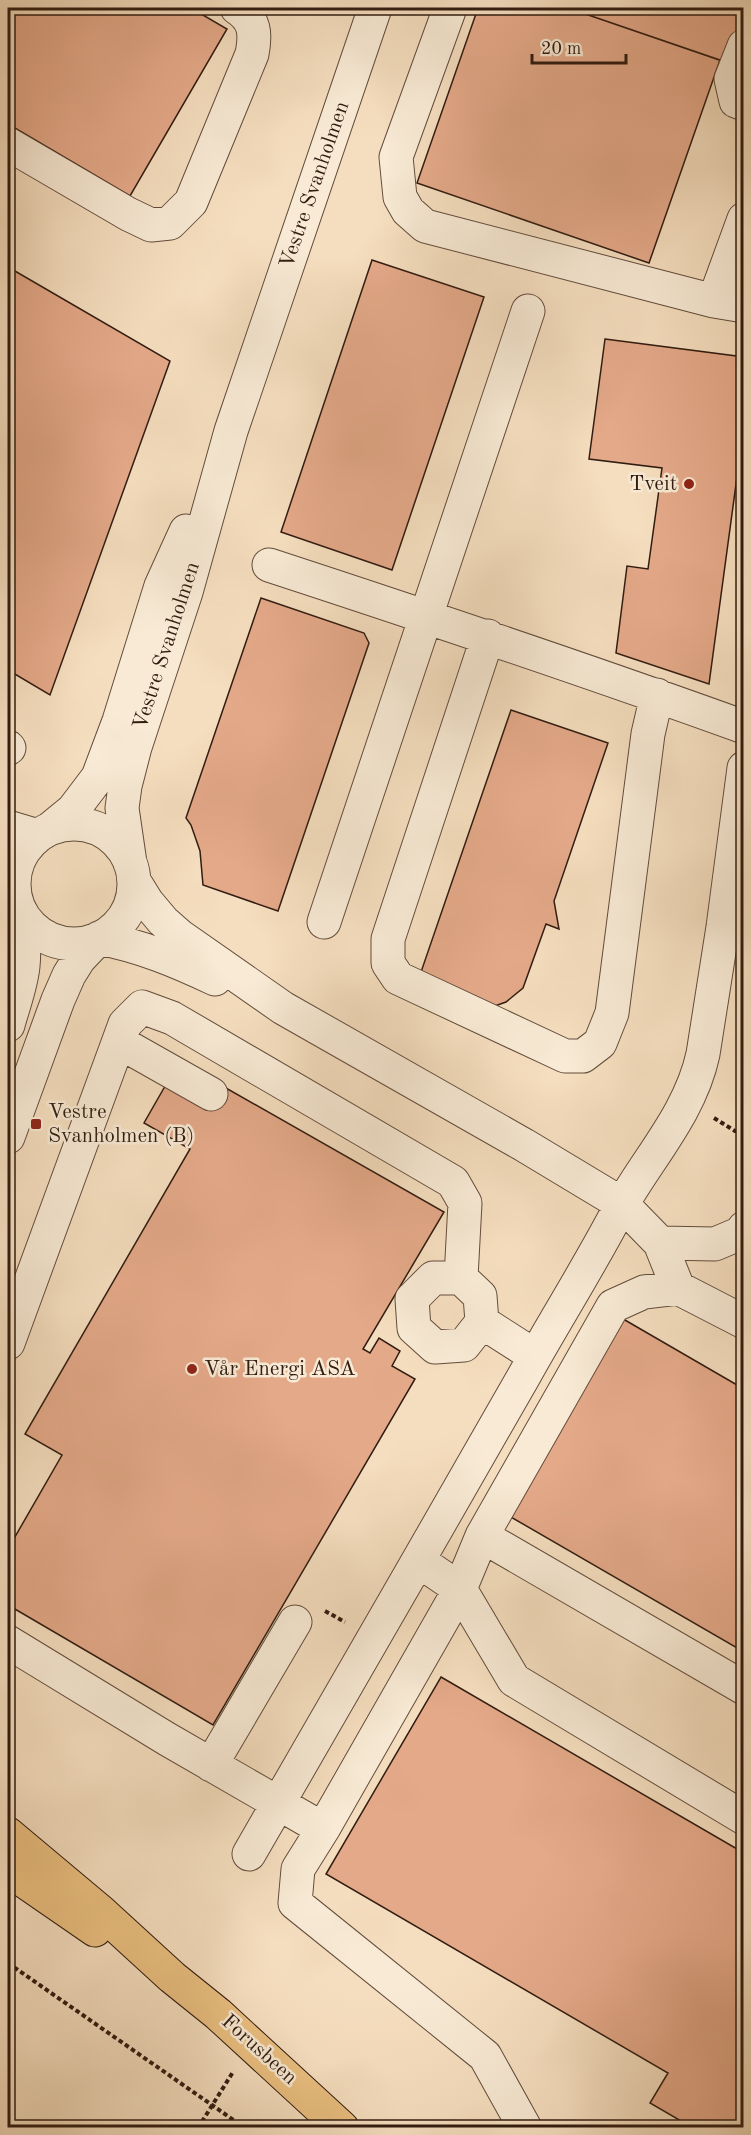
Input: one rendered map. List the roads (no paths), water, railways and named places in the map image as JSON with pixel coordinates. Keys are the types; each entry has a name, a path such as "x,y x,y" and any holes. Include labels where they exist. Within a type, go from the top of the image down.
{"main road":[{"name":"Forusbeen","path":"8,1834 101,1912 172,1977 218,2014 342,2127"},
{"name":"Forusbeen","path":"8,1870 89,1927 172,1977"}],"street":[{"path":"8,144 128,214 151,225 170,223 191,202 252,54 255,35 252,22 237,8"},
{"name":"Vestre Svanholmen","path":"132,872 122,808 135,747 186,592 231,430 375,8"},
{"path":"450,8 396,157 400,197 408,211 425,226 729,303 744,219"},
{"path":"744,46 731,78 736,101 744,104"},
{"path":"324,922 528,311"},
{"name":"Vestre Svanholmen","path":"32,830 73,810 98,777 119,721 161,586 231,430"},
{"path":"269,565 488,636 744,727"},
{"path":"488,636 388,939 388,963 398,978 565,1056 584,1056 600,1043 612,1013 648,734 657,695"},
{"path":"249,1854 535,1356 582,1279 622,1204 687,1102 699,1074 738,849 744,768"},
{"path":"8,1025 19,989 23,964 23,941 14,894 16,870 32,830 70,824 89,826 106,834 120,846 147,902 180,936 283,1008 524,1145 622,1204 660,1243 678,1288"},
{"path":"8,1137 65,984 79,959 98,939 113,930 125,916 132,899 132,872"},
{"path":"14,894 29,924 44,936 61,943 79,944 98,939 140,947 283,1008"},
{"path":"8,1342 125,1024 142,1007 171,1018 453,1182 465,1203 461,1278"},
{"path":"119,1042 211,1094"},
{"path":"660,1243 715,1244 741,1233 744,1228"},
{"path":"433,1278 461,1278 480,1296 482,1322 464,1345 435,1347 414,1328 412,1299 433,1278"},
{"path":"525,2127 485,2056 295,1903 298,1869 460,1589 482,1536 613,1306 644,1292 678,1288 744,1322"},
{"path":"482,1322 535,1356"},
{"path":"482,1536 744,1688"},
{"path":"419,1561 460,1589 514,1680 744,1818"},
{"path":"211,1765 296,1622"},
{"path":"8,1642 211,1765 323,1829"}],"place":[{"name":"Tveit","path":"689,484"},
{"name":"Vestre Svanholmen (B)","path":"36,1124"},
{"name":"Vår Energi ASA","path":"192,1369"}]}
